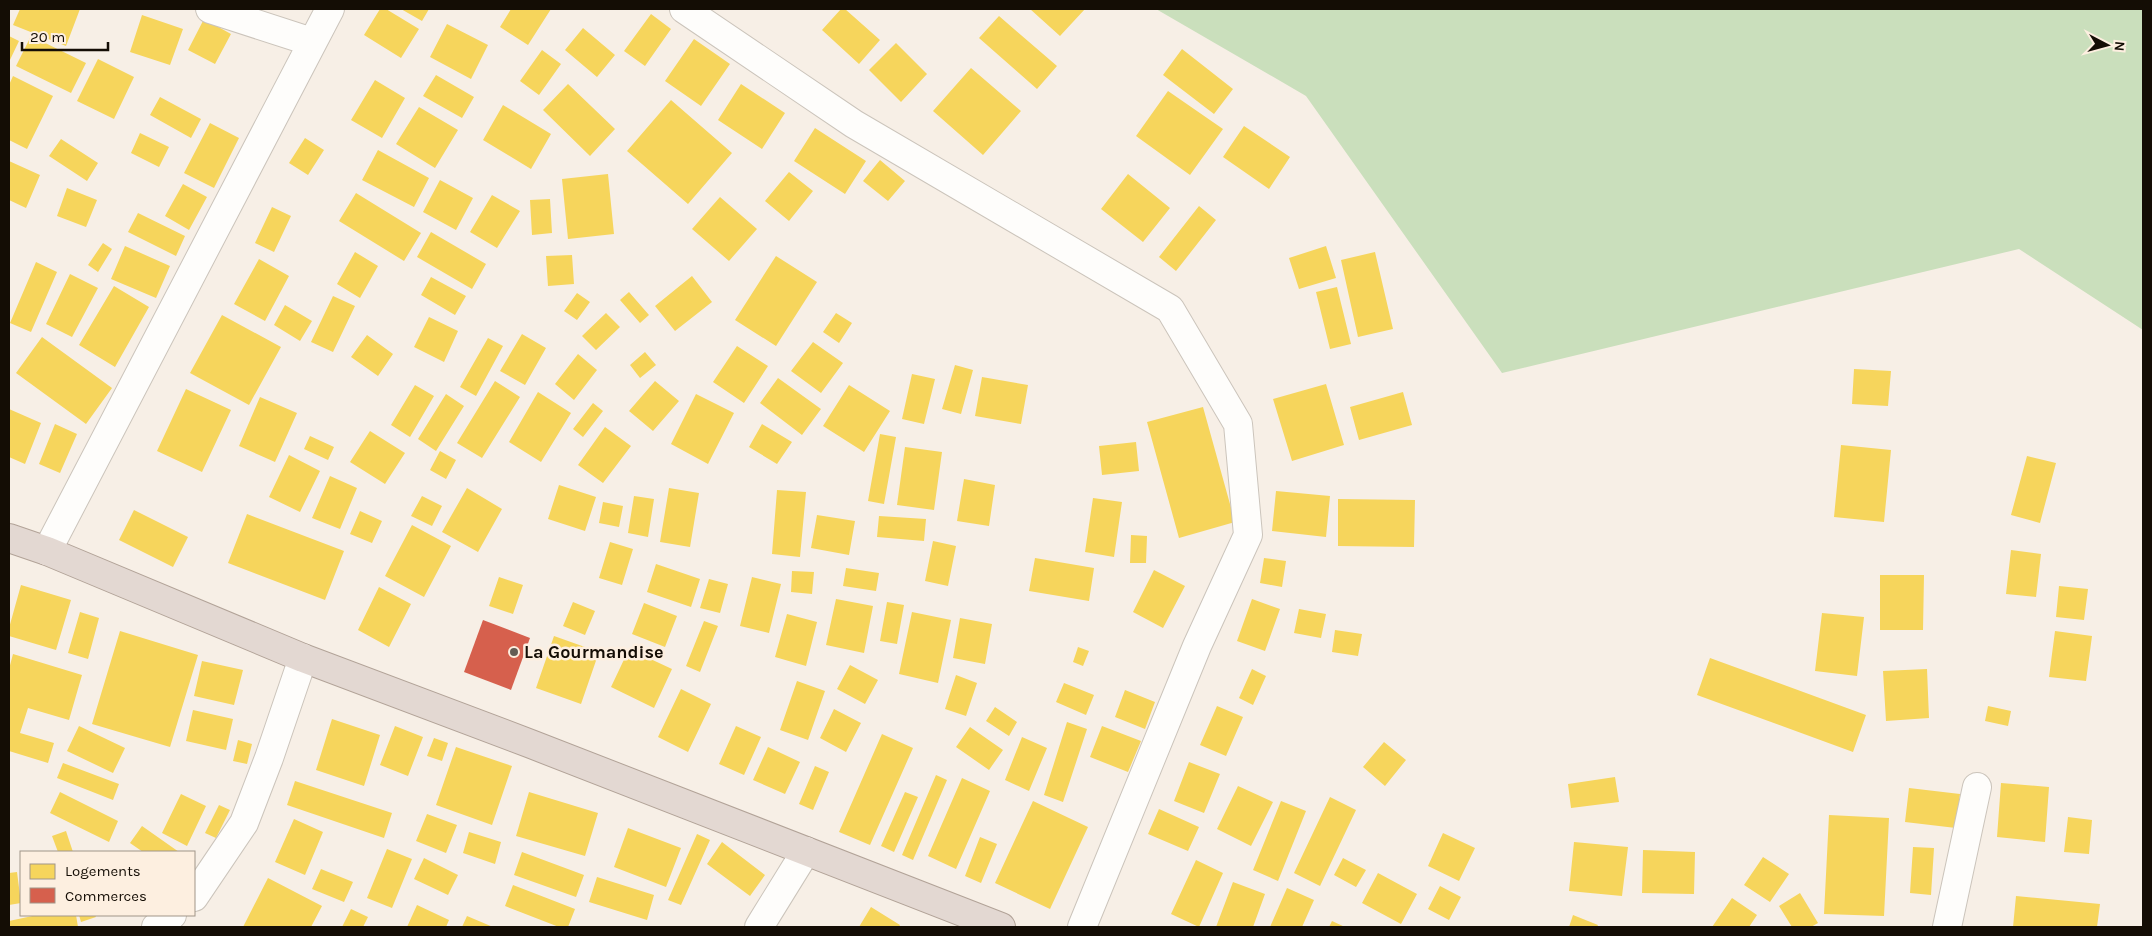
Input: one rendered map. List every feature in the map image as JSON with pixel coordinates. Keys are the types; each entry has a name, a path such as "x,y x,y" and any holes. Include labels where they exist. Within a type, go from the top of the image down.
{"highway":[{"path":"9,538 303,658 1001,927"}],"street":[{"path":"210,9 312,42"},
{"path":"47,552 330,9"},
{"path":"684,9 854,124 1170,310 1238,424 1248,535 1197,646 1082,927"},
{"path":"195,896 244,823 269,758 303,658"},
{"path":"1947,927 1977,787"},
{"path":"759,927 806,851"},
{"path":"156,927 171,916"}],"green space":[{"path":"1156,9 2143,9 2143,330 2019,249 1502,373 1306,96"}],"building: Logements":[{"path":"20,9 80,9 66,46 13,25"},
{"path":"380,9 386,9 419,29 401,58 364,35"},
{"path":"401,9 429,9 422,21"},
{"path":"511,9 551,9 528,45 500,27"},
{"path":"841,9 845,9 880,40 859,64 822,30"},
{"path":"1030,9 1085,9 1060,36"},
{"path":"651,14 671,29 645,66 624,51"},
{"path":"142,15 183,29 170,65 130,52"},
{"path":"999,16 1057,66 1037,89 979,38"},
{"path":"204,19 231,34 215,64 188,50"},
{"path":"447,24 488,45 471,79 430,57"},
{"path":"583,28 615,55 597,77 565,50"},
{"path":"9,36 19,41 9,62"},
{"path":"31,36 86,63 71,93 16,66"},
{"path":"694,39 730,64 701,106 665,81"},
{"path":"896,43 927,74 901,102 869,70"},
{"path":"1182,49 1233,89 1214,114 1163,75"},
{"path":"542,50 561,64 539,95 520,81"},
{"path":"98,59 134,77 114,119 77,101"},
{"path":"971,68 1021,111 983,155 933,111"},
{"path":"436,75 474,97 462,118 423,96"},
{"path":"13,76 53,96 27,149 9,140 9,85"},
{"path":"375,80 405,98 382,138 351,120"},
{"path":"568,84 615,129 590,156 543,110"},
{"path":"741,84 785,113 762,149 718,120"},
{"path":"1168,91 1223,129 1190,175 1136,136"},
{"path":"160,97 201,119 191,138 150,115"},
{"path":"671,100 732,153 688,204 627,151"},
{"path":"503,105 551,134 531,169 483,140"},
{"path":"419,107 458,130 435,168 396,144"},
{"path":"210,123 239,138 214,188 184,173"},
{"path":"1244,126 1290,157 1269,189 1223,157"},
{"path":"815,128 866,161 845,194 794,161"},
{"path":"140,133 169,147 159,167 131,153"},
{"path":"305,138 324,150 308,175 289,163"},
{"path":"61,139 98,163 87,181 49,156"},
{"path":"378,150 429,178 414,207 362,180"},
{"path":"880,160 905,181 888,201 863,181"},
{"path":"9,161 40,175 26,208 9,200"},
{"path":"789,172 813,191 789,221 765,201"},
{"path":"608,174 614,234 568,239 562,179"},
{"path":"1128,174 1170,208 1143,242 1101,209"},
{"path":"440,180 473,198 456,230 423,212"},
{"path":"183,184 207,197 189,230 165,216"},
{"path":"67,188 97,200 86,227 57,216"},
{"path":"356,193 421,233 404,261 339,221"},
{"path":"492,195 520,211 497,248 470,232"},
{"path":"720,197 757,229 729,261 692,229"},
{"path":"550,199 552,233 532,235 530,200"},
{"path":"1199,206 1216,220 1176,271 1159,257"},
{"path":"272,207 291,216 274,252 255,243"},
{"path":"138,213 185,236 176,256 128,232"},
{"path":"431,232 486,264 472,289 417,257"},
{"path":"103,243 112,249 98,272 88,265"},
{"path":"125,246 170,266 156,298 111,279"},
{"path":"1326,246 1336,278 1299,289 1289,258"},
{"path":"355,252 378,266 360,298 337,284"},
{"path":"1375,252 1393,329 1358,337 1341,260"},
{"path":"572,255 574,284 548,286 546,256"},
{"path":"776,256 817,282 776,346 735,320"},
{"path":"259,259 289,276 265,321 234,304"},
{"path":"36,262 57,272 31,332 10,323"},
{"path":"70,274 98,288 72,337 46,324"},
{"path":"692,276 712,302 675,331 655,306"},
{"path":"431,277 466,296 455,315 421,295"},
{"path":"114,286 149,307 115,367 79,345"},
{"path":"1337,287 1351,344 1330,349 1316,292"},
{"path":"629,292 649,315 640,323 620,300"},
{"path":"577,293 590,302 577,320 564,311"},
{"path":"333,296 355,306 333,352 311,342"},
{"path":"285,305 312,321 300,341 274,325"},
{"path":"606,313 620,327 596,350 582,336"},
{"path":"836,313 852,323 839,343 823,332"},
{"path":"222,315 281,347 249,405 190,373"},
{"path":"429,317 458,331 444,362 414,347"},
{"path":"522,334 546,348 525,385 500,371"},
{"path":"367,335 393,354 378,376 351,357"},
{"path":"42,337 112,388 86,424 16,373"},
{"path":"488,338 503,346 476,396 460,387"},
{"path":"813,342 843,363 821,393 791,371"},
{"path":"737,346 768,366 744,403 713,382"},
{"path":"645,352 656,365 640,378 630,365"},
{"path":"578,354 597,370 574,400 555,384"},
{"path":"955,365 973,370 961,414 942,409"},
{"path":"1854,369 1891,371 1888,406 1852,404"},
{"path":"912,374 935,379 924,424 902,419"},
{"path":"982,377 1028,385 1021,424 975,416"},
{"path":"778,378 821,409 802,435 760,403"},
{"path":"495,381 520,397 482,458 457,443"},
{"path":"655,381 679,401 653,431 629,411"},
{"path":"1326,384 1344,445 1292,461 1273,399"},
{"path":"415,385 434,396 410,437 391,425"},
{"path":"849,385 890,411 864,452 823,426"},
{"path":"186,389 231,410 202,472 157,451"},
{"path":"538,392 571,413 541,462 509,442"},
{"path":"1403,392 1412,425 1359,440 1350,407"},
{"path":"446,394 464,406 436,451 418,439"},
{"path":"696,394 734,413 708,464 671,444"},
{"path":"260,397 297,413 275,462 239,446"},
{"path":"593,403 603,411 583,437 573,429"},
{"path":"1203,407 1235,522 1179,538 1147,422"},
{"path":"9,409 41,423 25,464 9,457"},
{"path":"55,424 77,434 60,473 39,464"},
{"path":"762,424 792,442 777,464 749,447"},
{"path":"605,427 631,446 603,483 578,465"},
{"path":"370,431 405,453 385,484 350,462"},
{"path":"880,434 896,437 884,504 868,501"},
{"path":"310,436 334,447 328,460 304,449"},
{"path":"1136,442 1139,471 1102,475 1099,446"},
{"path":"1841,445 1891,450 1884,522 1834,517"},
{"path":"905,447 942,452 934,510 897,505"},
{"path":"440,451 456,460 446,479 430,470"},
{"path":"289,455 320,471 300,512 269,497"},
{"path":"2027,456 2056,463 2040,523 2011,515"},
{"path":"330,476 357,488 340,529 312,518"},
{"path":"964,479 995,485 989,526 957,521"},
{"path":"559,485 596,497 585,531 548,519"},
{"path":"467,488 502,509 478,552 442,532"},
{"path":"669,488 699,493 690,547 660,542"},
{"path":"777,490 806,492 800,557 772,554"},
{"path":"1276,491 1330,496 1326,537 1272,531"},
{"path":"422,496 442,506 432,526 411,516"},
{"path":"634,496 654,499 648,537 628,533"},
{"path":"1093,498 1122,502 1114,557 1085,552"},
{"path":"1338,499 1415,500 1414,547 1338,546"},
{"path":"603,502 623,506 619,527 599,523"},
{"path":"134,510 188,537 173,567 119,540"},
{"path":"360,511 382,521 372,543 350,534"},
{"path":"247,514 344,551 325,600 228,563"},
{"path":"817,515 855,521 849,555 811,548"},
{"path":"879,516 926,519 924,541 877,537"},
{"path":"412,525 451,546 424,597 385,576"},
{"path":"1131,535 1147,536 1146,563 1130,563"},
{"path":"933,541 956,546 948,586 925,581"},
{"path":"610,542 633,549 622,585 599,578"},
{"path":"2011,550 2041,554 2036,597 2006,594"},
{"path":"1035,558 1094,568 1089,601 1029,591"},
{"path":"1264,558 1286,561 1282,587 1260,583"},
{"path":"656,564 700,579 691,607 647,592"},
{"path":"846,568 879,573 876,591 843,586"},
{"path":"1154,570 1185,586 1163,628 1133,612"},
{"path":"792,571 814,572 812,594 791,592"},
{"path":"1880,575 1924,575 1923,630 1880,630"},
{"path":"499,577 523,585 513,614 489,606"},
{"path":"752,577 781,584 769,633 740,626"},
{"path":"709,579 728,584 720,613 700,608"},
{"path":"21,585 71,600 56,650 9,636 9,628"},
{"path":"2059,586 2088,589 2084,620 2056,617"},
{"path":"379,587 411,604 389,647 358,630"},
{"path":"836,599 873,606 864,653 826,645"},
{"path":"1252,599 1280,609 1265,651 1237,641"},
{"path":"573,602 595,611 585,635 563,626"},
{"path":"887,602 904,605 897,644 880,641"},
{"path":"644,603 677,616 665,647 632,634"},
{"path":"1299,609 1326,614 1321,638 1294,633"},
{"path":"80,612 99,618 88,659 68,653"},
{"path":"912,612 951,620 938,683 899,674"},
{"path":"1822,613 1864,617 1857,676 1815,671"},
{"path":"787,614 817,622 806,666 775,657"},
{"path":"960,618 992,624 985,664 953,658"},
{"path":"704,621 718,626 700,672 686,666"},
{"path":"1335,630 1362,634 1358,656 1332,652"},
{"path":"120,631 198,655 170,747 92,724"},
{"path":"2055,631 2092,636 2086,681 2049,677"},
{"path":"554,636 599,652 581,704 536,688"},
{"path":"1078,647 1089,651 1083,666 1073,662"},
{"path":"629,649 672,669 654,708 611,687"},
{"path":"13,654 82,675 69,720 28,708 20,733 54,743 48,763 9,751 9,669"},
{"path":"1710,658 1866,715 1853,752 1697,695"},
{"path":"202,661 243,670 234,705 194,696"},
{"path":"850,665 878,680 865,704 837,689"},
{"path":"1252,669 1266,676 1253,705 1239,698"},
{"path":"1927,669 1929,718 1886,721 1883,671"},
{"path":"956,675 977,683 966,716 945,709"},
{"path":"797,681 825,691 808,740 780,730"},
{"path":"1064,683 1094,695 1086,715 1056,702"},
{"path":"681,689 711,704 688,752 658,737"},
{"path":"1125,690 1155,702 1145,729 1115,717"},
{"path":"1217,706 1243,717 1226,756 1200,745"},
{"path":"1988,706 2011,711 2008,726 1985,721"},
{"path":"995,707 1017,722 1009,736 986,721"},
{"path":"834,709 861,723 846,752 820,738"},
{"path":"193,710 233,719 226,750 186,741"},
{"path":"332,719 380,735 364,786 316,770"},
{"path":"1067,722 1087,729 1063,802 1044,795"},
{"path":"79,726 125,748 113,773 67,751"},
{"path":"395,726 423,737 408,776 380,765"},
{"path":"736,726 761,737 744,775 719,764"},
{"path":"1102,726 1141,741 1128,772 1090,757"},
{"path":"970,727 1003,750 989,770 956,747"},
{"path":"882,734 913,748 870,845 839,832"},
{"path":"1022,737 1047,748 1029,791 1005,780"},
{"path":"434,738 448,743 442,761 427,756"},
{"path":"238,740 252,744 247,764 233,761"},
{"path":"1384,742 1406,760 1385,786 1363,767"},
{"path":"456,747 512,766 492,825 436,805"},
{"path":"768,747 800,762 785,794 753,780"},
{"path":"1189,762 1220,774 1204,813 1174,801"},
{"path":"63,763 119,784 113,800 57,778"},
{"path":"815,766 829,772 813,810 799,804"},
{"path":"936,775 947,780 913,860 902,855"},
{"path":"1615,777 1619,802 1571,808 1568,784"},
{"path":"962,778 990,791 956,869 928,856"},
{"path":"295,781 392,813 384,838 287,805"},
{"path":"2001,783 2049,787 2045,842 1997,837"},
{"path":"1238,786 1273,802 1251,846 1217,829"},
{"path":"1909,788 1960,794 1956,828 1905,822"},
{"path":"60,792 118,821 109,842 50,813"},
{"path":"529,792 598,813 585,856 516,836"},
{"path":"905,792 918,797 894,852 881,846"},
{"path":"181,794 206,806 187,846 162,833"},
{"path":"1330,797 1356,810 1320,886 1294,873"},
{"path":"1033,801 1088,827 1050,909 995,883"},
{"path":"1281,801 1306,811 1278,881 1253,870"},
{"path":"219,805 230,810 216,838 205,833"},
{"path":"1159,809 1199,827 1188,851 1148,834"},
{"path":"427,814 457,825 446,853 416,841"},
{"path":"1829,815 1889,818 1884,916 1824,914"},
{"path":"2068,817 2092,820 2089,854 2064,852"},
{"path":"294,819 323,832 305,875 275,862"},
{"path":"142,826 178,851 142,851 130,843"},
{"path":"628,828 681,848 666,887 614,867"},
{"path":"66,831 73,851 58,851 52,836"},
{"path":"469,832 501,842 495,864 463,853"},
{"path":"1443,833 1475,848 1459,881 1428,866"},
{"path":"697,834 710,840 681,905 668,900"},
{"path":"980,837 997,844 981,883 965,876"},
{"path":"722,842 765,875 750,896 707,864"},
{"path":"1574,842 1628,847 1622,896 1569,891"},
{"path":"1913,847 1934,848 1931,895 1910,893"},
{"path":"387,849 412,859 392,908 367,898"},
{"path":"1643,850 1695,852 1694,894 1642,893"},
{"path":"522,852 584,875 576,897 514,875"},
{"path":"1763,857 1789,874 1770,902 1744,885"},
{"path":"424,858 458,875 448,895 414,879"},
{"path":"1343,858 1366,870 1356,887 1334,875"},
{"path":"1196,860 1223,873 1199,927 1171,914"},
{"path":"321,869 353,882 344,902 312,889"},
{"path":"17,872 20,903 9,905 9,873"},
{"path":"1378,873 1417,894 1401,924 1362,903"},
{"path":"597,877 654,895 647,920 589,902"},
{"path":"268,878 322,906 311,927 243,927"},
{"path":"1233,882 1265,894 1253,927 1216,927"},
{"path":"513,885 575,909 568,927 559,927 505,906"},
{"path":"1440,886 1461,897 1449,920 1428,909"},
{"path":"1287,888 1314,900 1302,927 1270,927"},
{"path":"1800,893 1818,923 1811,927 1792,927 1779,906"},
{"path":"2016,896 2100,904 2097,927 2013,927"},
{"path":"1732,898 1757,915 1749,927 1712,927"},
{"path":"417,905 449,920 446,927 407,927"},
{"path":"871,907 900,925 899,927 859,927"},
{"path":"351,909 368,917 363,927 342,927"},
{"path":"1573,915 1598,925 1597,927 1569,927"},
{"path":"32,916 76,916 78,927 9,927 9,921"},
{"path":"79,916 96,917 81,922"},
{"path":"467,916 493,927 462,927"},
{"path":"1332,921 1345,927 1329,927"}],"building: Commerces":[{"path":"483,620 530,638 511,690 464,672"}],"place":[{"name":"La Gourmandise","path":"514,652"}]}
